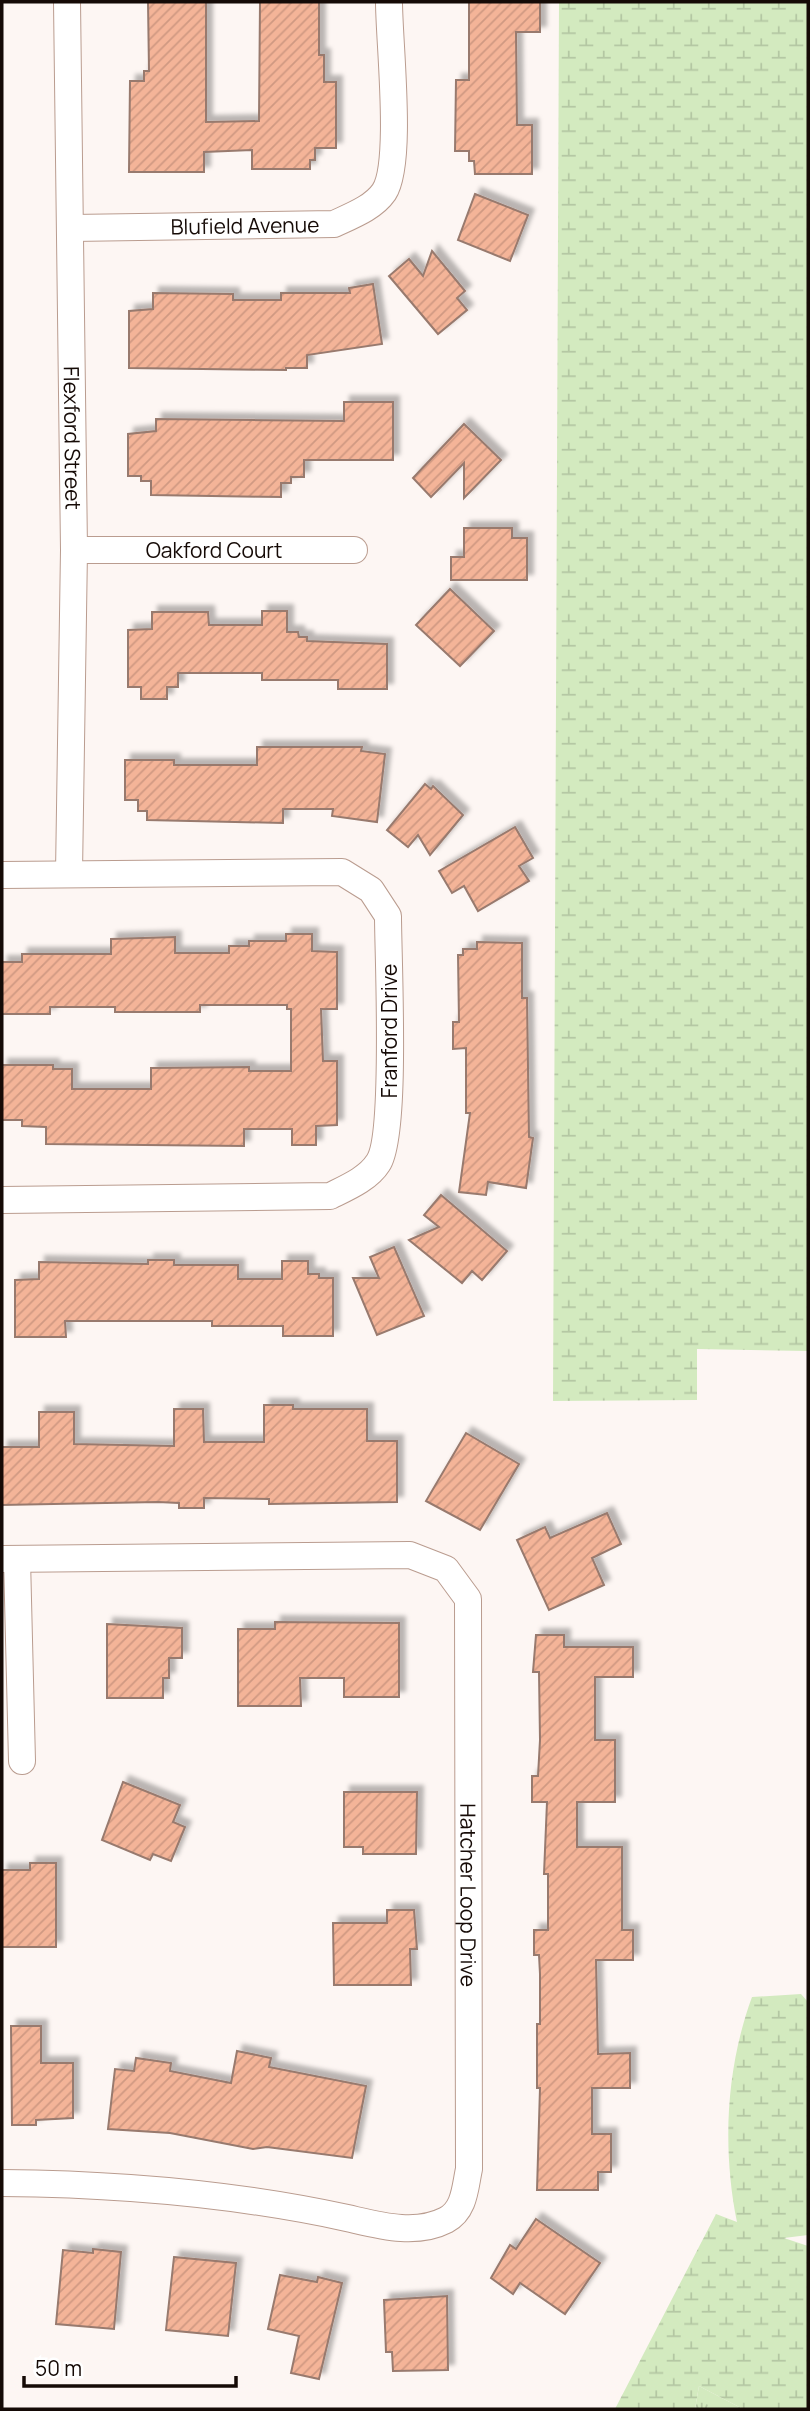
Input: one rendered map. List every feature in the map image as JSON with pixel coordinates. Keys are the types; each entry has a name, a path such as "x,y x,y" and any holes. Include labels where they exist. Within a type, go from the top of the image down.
{"street":[{"name":"Flexford Street","path":"67,2 72,228 74,550 69,873"},
{"name":"Blufield Avenue","path":"72,228 334,224 363,210 384,191 393,156 389,2"},
{"name":"Oakford Court","path":"74,550 354,550"},
{"name":"Franford Drive","path":"2,875 342,872 372,890 388,916 389,1110 379,1162 358,1181 330,1196 2,1200"},
{"name":"Hatcher Loop Drive","path":"2,2183 86,2184 179,2190 276,2203 401,2230 446,2220 462,2204 469,2169 468,1599 446,1569 410,1555 9,1559"},
{"path":"9,1559 22,1761"}],"green space":[{"path":"559,2 808,2 808,1351 697,1349 697,1400 553,1401"},
{"path":"801,1994 808,2002 808,2235 784,2238 808,2246 808,2409 743,2409 699,2386 695,2409 615,2409 716,2214 737,2222 729,2166 729,2108 737,2052 752,1997"},
{"path":"699,2386 743,2409 695,2409"}],"building":[{"path":"148,2 206,2 206,122 259,121 260,2 319,2 319,55 324,55 324,82 336,82 336,148 315,148 315,160 310,160 310,169 252,169 252,150 204,152 204,172 129,172 130,81 144,81 144,71 149,71"},
{"path":"469,2 540,2 540,32 516,32 517,125 532,125 532,174 475,174 474,161 469,161 469,151 455,151 456,80 469,80"},
{"path":"475,194 528,215 510,261 458,240"},
{"path":"432,251 465,291 457,298 467,310 438,334 389,276 409,259 423,276"},
{"path":"373,284 382,344 307,355 307,368 286,370 129,368 129,311 153,309 153,293 233,294 233,300 281,300 281,293 350,293 349,288"},
{"path":"344,402 393,402 393,460 304,460 304,477 291,477 291,483 281,483 281,497 151,495 151,481 141,481 141,476 128,476 128,434 156,431 156,419 344,421"},
{"path":"464,424 501,460 464,498 464,463 431,497 413,478"},
{"path":"464,528 512,528 512,538 527,538 527,580 451,580 451,557 464,557"},
{"path":"450,589 494,631 460,666 416,625"},
{"path":"262,611 287,611 287,632 298,632 299,637 307,637 307,641 387,644 387,689 338,689 338,680 262,680 262,673 178,673 178,687 167,687 167,699 141,699 141,687 128,687 128,630 152,629 152,612 208,612 209,625 262,625"},
{"path":"257,747 362,747 361,751 385,754 377,822 332,816 333,809 283,809 283,823 147,820 147,811 138,811 138,800 125,800 125,760 174,760 174,765 257,765"},
{"path":"425,784 431,789 433,786 463,815 430,855 418,835 408,847 387,830"},
{"path":"515,827 533,858 519,866 529,881 478,911 464,886 452,893 439,871"},
{"path":"286,934 312,934 312,951 337,952 337,1009 321,1009 323,1061 337,1061 337,1125 316,1126 316,1145 292,1145 292,1129 244,1129 244,1146 46,1144 46,1127 22,1126 22,1120 2,1120 2,1065 53,1065 53,1069 72,1069 72,1089 151,1089 151,1068 249,1067 249,1071 291,1071 291,1009 287,1009 287,1005 200,1005 200,1012 115,1012 115,1007 50,1007 50,1014 2,1014 2,962 22,962 22,954 111,954 111,939 175,937 175,953 229,953 229,946 249,946 249,941 286,941"},
{"path":"477,942 522,943 522,998 527,998 529,1137 533,1138 526,1188 488,1182 486,1195 459,1192 470,1113 466,1113 466,1048 453,1049 453,1022 459,1022 458,955 463,955 463,949 477,949"},
{"path":"441,1195 507,1251 482,1280 472,1271 462,1283 409,1240 439,1227 424,1215"},
{"path":"394,1247 424,1316 377,1335 353,1278 379,1278 370,1257"},
{"path":"148,1260 174,1260 174,1265 238,1265 238,1279 282,1279 282,1261 308,1261 308,1274 319,1274 319,1278 333,1278 333,1336 283,1336 283,1326 212,1326 212,1321 65,1321 66,1337 15,1337 15,1280 39,1279 39,1262 148,1264"},
{"path":"264,1405 293,1405 293,1409 367,1409 367,1441 397,1441 397,1502 269,1504 269,1499 204,1498 204,1508 179,1508 179,1503 158,1502 2,1505 2,1447 39,1447 39,1412 74,1412 74,1444 174,1446 174,1409 203,1409 204,1442 264,1442"},
{"path":"466,1433 519,1464 480,1530 426,1501"},
{"path":"607,1513 621,1544 592,1558 604,1585 549,1610 517,1540 545,1527 550,1538"},
{"path":"275,1622 399,1623 399,1697 344,1697 344,1678 300,1678 301,1706 238,1706 238,1629 275,1629"},
{"path":"107,1624 182,1628 182,1658 169,1658 169,1678 163,1678 163,1698 107,1698"},
{"path":"536,1635 564,1635 564,1647 633,1647 633,1677 595,1677 595,1740 615,1740 615,1802 577,1802 577,1847 622,1847 622,1930 633,1930 633,1960 596,1960 598,2054 630,2053 630,2088 592,2088 592,2134 611,2134 611,2172 598,2172 598,2190 537,2190 540,2088 537,2088 537,2024 540,2024 540,1974 539,1955 534,1955 534,1930 548,1930 548,1874 544,1874 547,1802 532,1802 532,1776 538,1776 540,1740 539,1672 533,1672"},
{"path":"123,1782 180,1805 173,1822 185,1827 171,1861 153,1854 150,1860 102,1840"},
{"path":"344,1792 417,1792 416,1854 363,1854 363,1847 344,1847"},
{"path":"30,1863 56,1863 56,1947 2,1947 2,1870 30,1870"},
{"path":"387,1910 414,1910 417,1949 410,1949 411,1985 334,1985 333,1923 387,1923"},
{"path":"11,2026 41,2026 41,2063 73,2063 73,2118 36,2120 36,2125 12,2125"},
{"path":"237,2051 271,2058 269,2067 366,2086 352,2158 267,2147 253,2149 170,2133 108,2129 115,2069 134,2071 136,2058 171,2063 170,2071 231,2083"},
{"path":"536,2219 600,2263 565,2314 520,2283 513,2294 491,2278 510,2245 516,2249"},
{"path":"93,2249 121,2252 114,2329 56,2324 63,2250 93,2253"},
{"path":"174,2257 236,2263 228,2336 166,2330"},
{"path":"280,2275 317,2282 318,2277 342,2283 319,2379 291,2373 299,2336 268,2329"},
{"path":"447,2296 448,2370 393,2371 392,2352 386,2352 384,2300"}]}
